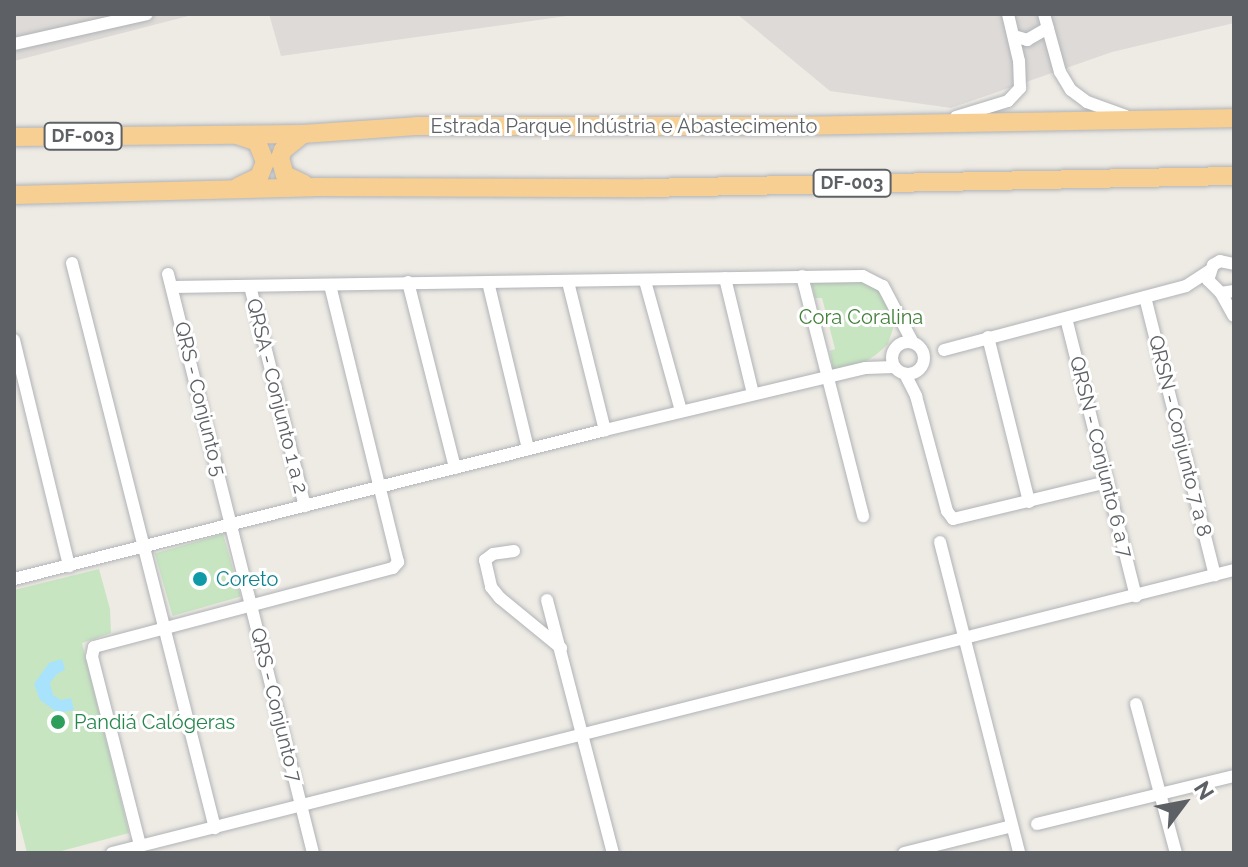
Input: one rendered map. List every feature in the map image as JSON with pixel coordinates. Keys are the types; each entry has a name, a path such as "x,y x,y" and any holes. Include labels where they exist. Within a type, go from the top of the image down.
{"highway":[{"name":"Estrada Parque Indústria e Abastecimento","path":"14,137 303,134 416,126 786,126 1234,118"},
{"path":"230,133 257,142 265,162 259,177 232,189"},
{"path":"303,134 283,150 281,166 291,181 314,187"},
{"name":"DF-003","path":"14,195 314,187 645,188 1234,176"}],"street":[{"path":"14,44 147,14"},
{"path":"929,122 992,108 1016,96 1022,78 1008,14"},
{"path":"1044,14 1060,72 1071,90 1087,102 1140,121"},
{"path":"1014,36 1027,40 1048,28"},
{"path":"14,579 753,394 866,368 921,368 944,350 1186,286 1220,261 1234,264"},
{"path":"72,263 215,828"},
{"path":"1209,271 1228,299"},
{"name":"QRS - Conjunto 5","path":"168,274 251,605"},
{"path":"173,287 802,276 871,278 889,293 899,318 924,356 916,396"},
{"path":"802,276 863,516"},
{"path":"725,278 753,394"},
{"path":"645,281 681,411"},
{"path":"408,282 455,468"},
{"path":"488,282 528,449"},
{"path":"568,282 605,430"},
{"path":"140,845 91,650 103,643 393,568 398,560 330,285"},
{"name":"QRSA - Conjunto 1 a 2","path":"250,286 305,506"},
{"path":"1186,286 1228,299"},
{"name":"QRSN - Conjunto 7 a 8","path":"1145,297 1215,575"},
{"path":"899,318 893,350 899,370 916,396 949,516 962,520 1107,482"},
{"name":"QRSN - Conjunto 6 a 7","path":"1066,318 1136,596"},
{"path":"988,337 1029,502"},
{"path":"14,340 69,566"},
{"path":"866,368 903,342 944,350"},
{"path":"940,542 1019,853"},
{"path":"514,551 493,554 485,560 491,587 561,648"},
{"path":"112,853 1234,570"},
{"path":"547,600 613,853"},
{"name":"QRS - Conjunto 7","path":"251,605 313,853"},
{"path":"1136,704 1176,853"},
{"path":"1037,824 1234,776"},
{"path":"904,853 1012,826"}],"shaded area":[{"path":"14,14 196,14 14,61"},
{"path":"269,14 581,14 281,56"},
{"path":"737,14 1234,14 1234,23 1112,52 951,108 830,91"}],"green space":[{"name":"Cora Coralina","path":"857,278 876,284 895,322 888,344 877,354 865,362 833,371 830,351 835,349 822,298 815,298 813,281"},
{"path":"223,534 241,596 173,616 155,554"},
{"name":"Pandiá Calógeras","path":"99,569 110,609 111,633 82,643 129,833 54,853 27,853 14,801 14,590"}],"water":[{"path":"62,659 65,670 50,683 53,695 61,700 71,698 74,710 58,713 40,700 34,684 49,663"}],"place":[{"name":"Coreto","path":"200,579"},
{"name":"Pandiá Calógeras","path":"58,722"}]}
